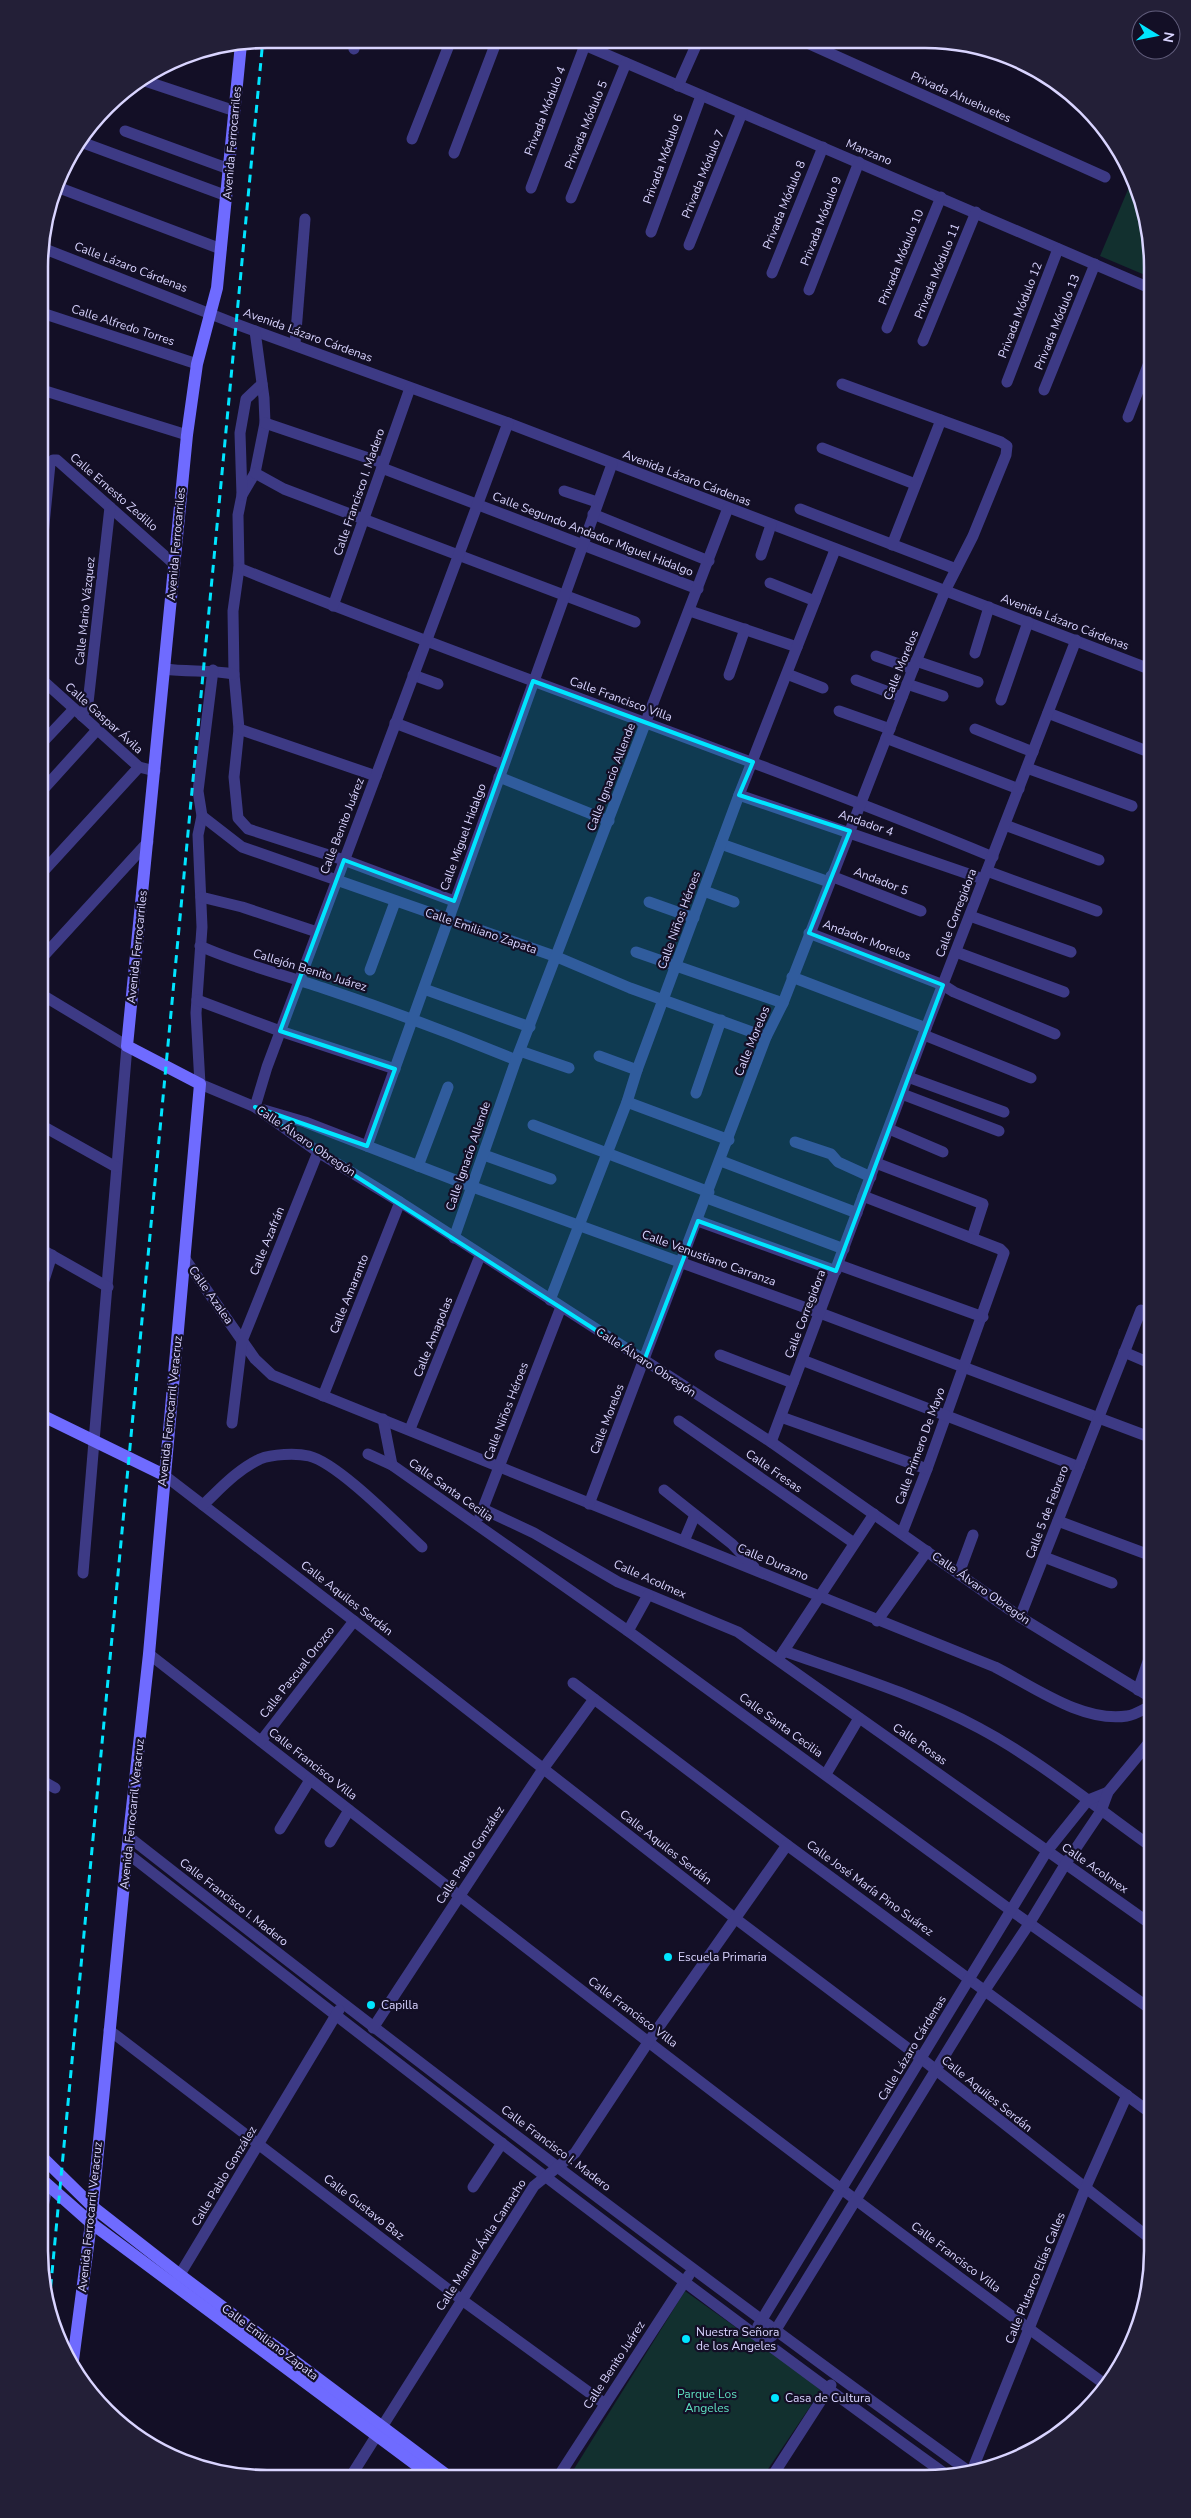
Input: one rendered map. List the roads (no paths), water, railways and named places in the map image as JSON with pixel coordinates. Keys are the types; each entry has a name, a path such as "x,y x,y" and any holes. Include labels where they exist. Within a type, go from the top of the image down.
{"street":[{"path":"412,138 448,48"},
{"path":"454,153 494,48"},
{"name":"Privada Módulo 4","path":"530,188 578,48"},
{"name":"Manzano","path":"592,48 1144,285"},
{"path":"678,86 695,48"},
{"name":"Privada Ahuehuetes","path":"819,48 1105,177"},
{"name":"Avenida Ferrocarriles","path":"127,1046 187,435 197,364 212,313 221,249 241,49"},
{"name":"Privada Módulo 5","path":"571,198 626,63"},
{"path":"148,82 235,111"},
{"name":"Privada Módulo 6","path":"651,232 701,96"},
{"name":"Privada Módulo 7","path":"689,245 742,114"},
{"path":"125,131 229,168"},
{"path":"85,144 227,196"},
{"name":"Privada Módulo 8","path":"772,273 823,147"},
{"name":"Privada Módulo 9","path":"809,290 859,162"},
{"path":"62,189 221,249"},
{"name":"Privada Módulo 10","path":"887,328 941,197"},
{"name":"Privada Módulo 11","path":"923,341 976,212"},
{"path":"295,344 305,219"},
{"name":"Privada Módulo 12","path":"1007,382 1058,249"},
{"name":"Calle Lázaro Cárdenas","path":"48,251 212,313"},
{"name":"Privada Módulo 13","path":"1044,390 1095,264"},
{"name":"Avenida Lázaro Cárdenas","path":"212,313 255,331 508,423 835,550 1144,667"},
{"name":"Calle Alfredo Torres","path":"48,315 197,364"},
{"path":"242,494 255,473 264,423 262,384 255,331"},
{"path":"1128,418 1144,376"},
{"path":"262,384 246,399 241,424 242,494 238,516 239,568 234,611 234,674 240,729 234,776 238,818 242,825 248,829 344,860 454,901"},
{"path":"842,384 941,420 892,544"},
{"name":"Calle Francisco I. Madero","path":"333,606 410,388"},
{"path":"48,392 187,435"},
{"name":"Calle Morelos","path":"589,1504 729,1140 766,1037 783,1003 915,664 1006,455 1007,446 941,420"},
{"name":"Calle Segundo Andador Miguel Hidalgo","path":"264,423 382,466 477,505 698,589"},
{"name":"Calle Benito Juárez","path":"255,1107 299,979 508,423"},
{"path":"822,448 915,484"},
{"name":"Calle Ernesto Zedillo","path":"48,472 50,464 53,460 57,460 174,564"},
{"name":"Calle Miguel Hidalgo","path":"367,1146 612,464"},
{"path":"255,473 284,489 635,622"},
{"path":"564,491 598,502"},
{"name":"Calle Mario Vázquez","path":"48,738 88,704 110,507"},
{"name":"Calle Ignacio Allende","path":"454,1238 518,1055 728,508"},
{"path":"800,510 956,569"},
{"path":"593,514 709,561"},
{"path":"761,554 771,525"},
{"name":"Calle Niños Héroes","path":"550,1300 627,1102 637,1070 739,795 835,550"},
{"name":"Calle Francisco Villa","path":"239,568 333,606 862,802 993,857"},
{"path":"770,583 815,601"},
{"path":"974,653 989,607"},
{"path":"690,610 797,647"},
{"path":"1001,700 1028,622"},
{"path":"728,675 745,629"},
{"name":"Calle Corregidora","path":"771,1442 925,1032 1076,640"},
{"path":"876,656 915,664 978,682"},
{"path":"164,669 194,672 213,670 234,674"},
{"path":"200,1084 197,1000 201,897 198,835 202,816 198,791 213,670"},
{"path":"787,674 823,688"},
{"path":"413,675 438,684"},
{"path":"856,680 902,697"},
{"path":"907,684 943,696"},
{"name":"Calle Gaspar Ávila","path":"48,686 139,767 155,771"},
{"path":"839,711 888,734 1019,789"},
{"path":"1048,713 1144,750"},
{"path":"395,723 504,764"},
{"path":"240,729 376,776"},
{"path":"975,729 1033,752"},
{"path":"48,784 97,730"},
{"path":"48,866 139,767"},
{"path":"1027,768 1132,806"},
{"path":"499,777 609,821"},
{"name":"Andador 4","path":"739,795 1097,911"},
{"name":"Calle Emiliano Zapata","path":"202,816 242,847 557,957 664,1000 766,1037"},
{"path":"1005,824 1099,860"},
{"path":"48,951 148,842"},
{"name":"Andador 5","path":"721,844 921,911"},
{"path":"704,891 734,902"},
{"path":"201,897 242,907 317,932"},
{"path":"370,970 395,902"},
{"path":"649,902 694,918"},
{"path":"970,916 1071,952"},
{"name":"Andador Morelos","path":"809,933 943,985 954,992 1055,1034"},
{"name":"Callejón Benito Juárez","path":"200,946 233,961 299,979 518,1055 569,1068"},
{"path":"636,952 783,1003"},
{"path":"956,952 1064,992"},
{"path":"792,977 1031,1078"},
{"path":"424,989 530,1027"},
{"path":"48,998 127,1046 84,1573"},
{"path":"197,1000 280,1031 395,1069"},
{"path":"696,1093 721,1020"},
{"name":"Calle Álvaro Obregón","path":"127,1046 200,1084 255,1107 318,1152 400,1202 480,1256 771,1442 1020,1617 1144,1693"},
{"path":"599,1056 637,1070"},
{"path":"908,1077 1004,1112"},
{"name":"Calle Azalea","path":"200,1084 185,1259 255,1359 272,1375 383,1419"},
{"path":"418,1166 448,1087"},
{"path":"902,1094 999,1131"},
{"path":"627,1102 729,1140"},
{"name":"Calle Venustiano Carranza","path":"255,1107 305,1122 473,1187 580,1224 681,1264 820,1313 1144,1435"},
{"path":"533,1125 608,1152 708,1195 844,1249"},
{"path":"48,1129 116,1167"},
{"path":"889,1129 943,1152"},
{"path":"795,1142 831,1154 838,1162 871,1177"},
{"name":"Calle Azafrán","path":"232,1423 242,1341 318,1152"},
{"path":"484,1155 551,1179"},
{"path":"721,1161 857,1213"},
{"path":"863,1196 972,1238 983,1204 876,1163"},
{"name":"Calle Amaranto","path":"323,1396 400,1202"},
{"path":"698,1221 983,1317"},
{"name":"Calle Primero De Mayo","path":"902,1533 983,1317 1004,1254 1000,1249 972,1238"},
{"path":"48,1253 108,1287"},
{"path":"48,1268 52,1255"},
{"name":"Calle Amapolas","path":"410,1429 480,1256"},
{"name":"Avenida Ferrocarril Veracruz","path":"74,2355 91,2223 127,1853 149,1654 185,1259"},
{"name":"Calle Niños Héroes","path":"477,1525 561,1307"},
{"name":"Calle 5 de Febrero","path":"1020,1617 1097,1417 1141,1310"},
{"path":"1124,1352 1144,1361"},
{"path":"720,1355 793,1383"},
{"path":"802,1360 1079,1467"},
{"path":"780,1417 927,1469"},
{"path":"48,1419 164,1475"},
{"name":"Calle Durazno","path":"383,1419 500,1465 589,1504 758,1570 877,1621 995,1667 1079,1710 1101,1717 1129,1716 1144,1709"},
{"name":"Calle Santa Cecilia","path":"383,1419 392,1466"},
{"name":"Calle Fresas","path":"679,1421 854,1543"},
{"name":"Calle Santa Cecilia","path":"368,1454 392,1466 628,1631 1029,1924 1144,2004"},
{"path":"203,1505 234,1474 261,1459 286,1455 309,1456 328,1465 422,1547"},
{"name":"Calle Aquiles Serdán","path":"164,1475 736,1919 922,2059 1144,2234"},
{"path":"664,1490 732,1544 758,1570"},
{"name":"Calle Acolmex","path":"483,1509 534,1532 618,1582 738,1632 781,1655"},
{"path":"874,1514 818,1596 781,1655 964,1720 1003,1741 1088,1800 1144,1842"},
{"path":"684,1541 695,1515"},
{"path":"1058,1521 1144,1553"},
{"path":"959,1573 973,1535"},
{"path":"877,1621 927,1551"},
{"path":"1044,1557 1112,1583"},
{"path":"628,1631 648,1595"},
{"name":"Calle Pascual Orozco","path":"261,1741 354,1621"},
{"name":"Calle Francisco Villa","path":"149,1654 459,1896 842,2190 1101,2381"},
{"name":"Calle Rosas","path":"781,1655 859,1718 1047,1850"},
{"path":"1138,1690 1144,1673"},
{"name":"Calle José María Pino Suárez","path":"573,1683 787,1845 971,1978 1144,2108"},
{"name":"Calle Pablo González","path":"373,2028 543,1769 594,1699"},
{"path":"826,1774 859,1718"},
{"name":"Calle Lázaro Cárdenas","path":"767,2344 985,1990 1029,1924 1066,1862 1101,1811 1108,1792 1144,1749"},
{"path":"280,1830 310,1780"},
{"path":"48,1784 55,1788"},
{"name":"Calle Lázaro Cárdenas","path":"753,2333 922,2059 971,1978 1009,1909 1047,1850 1088,1800 1108,1792"},
{"path":"330,1842 349,1810"},
{"name":"Calle Francisco I. Madero","path":"129,1837 373,2028 560,2167 775,2331 963,2467"},
{"name":"Calle Manuel Ávila Camacho","path":"355,2470 534,2186 560,2167 575,2153 649,2041 787,1845"},
{"name":"Calle Acolmex","path":"1047,1850 1144,1919"},
{"path":"127,1853 502,2143 828,2390 940,2470"},
{"name":"Calle Pablo González","path":"177,2280 342,2004"},
{"name":"Calle Gustavo Baz","path":"109,2030 260,2143 462,2300 605,2404"},
{"name":"Calle Plutarco Elías Calles","path":"974,2464 1085,2189 1127,2096"},
{"path":"473,2187 502,2143"},
{"name":"Calle Emiliano Zapata","path":"48,2163 92,2207 177,2280"},
{"name":"Calle Emiliano Zapata","path":"48,2185 91,2223 177,2280 379,2431 439,2470"},
{"name":"Calle Benito Juárez","path":"563,2470 693,2269"},
{"path":"776,2470 837,2376"},
{"name":"Calle Emiliano Zapata","path":"379,2431 424,2470"}],"railway":[{"path":"51,2287 262,48"}],"place":[{"name":"Escuela Primaria","path":"668,1957"},
{"name":"Capilla","path":"371,2005"},
{"name":"Nuestra Señora de los Angeles","path":"686,2339"},
{"name":"Casa de Cultura","path":"775,2398"}],"park label":[{"name":"Parque Los Angeles","path":"707,2401"}]}
